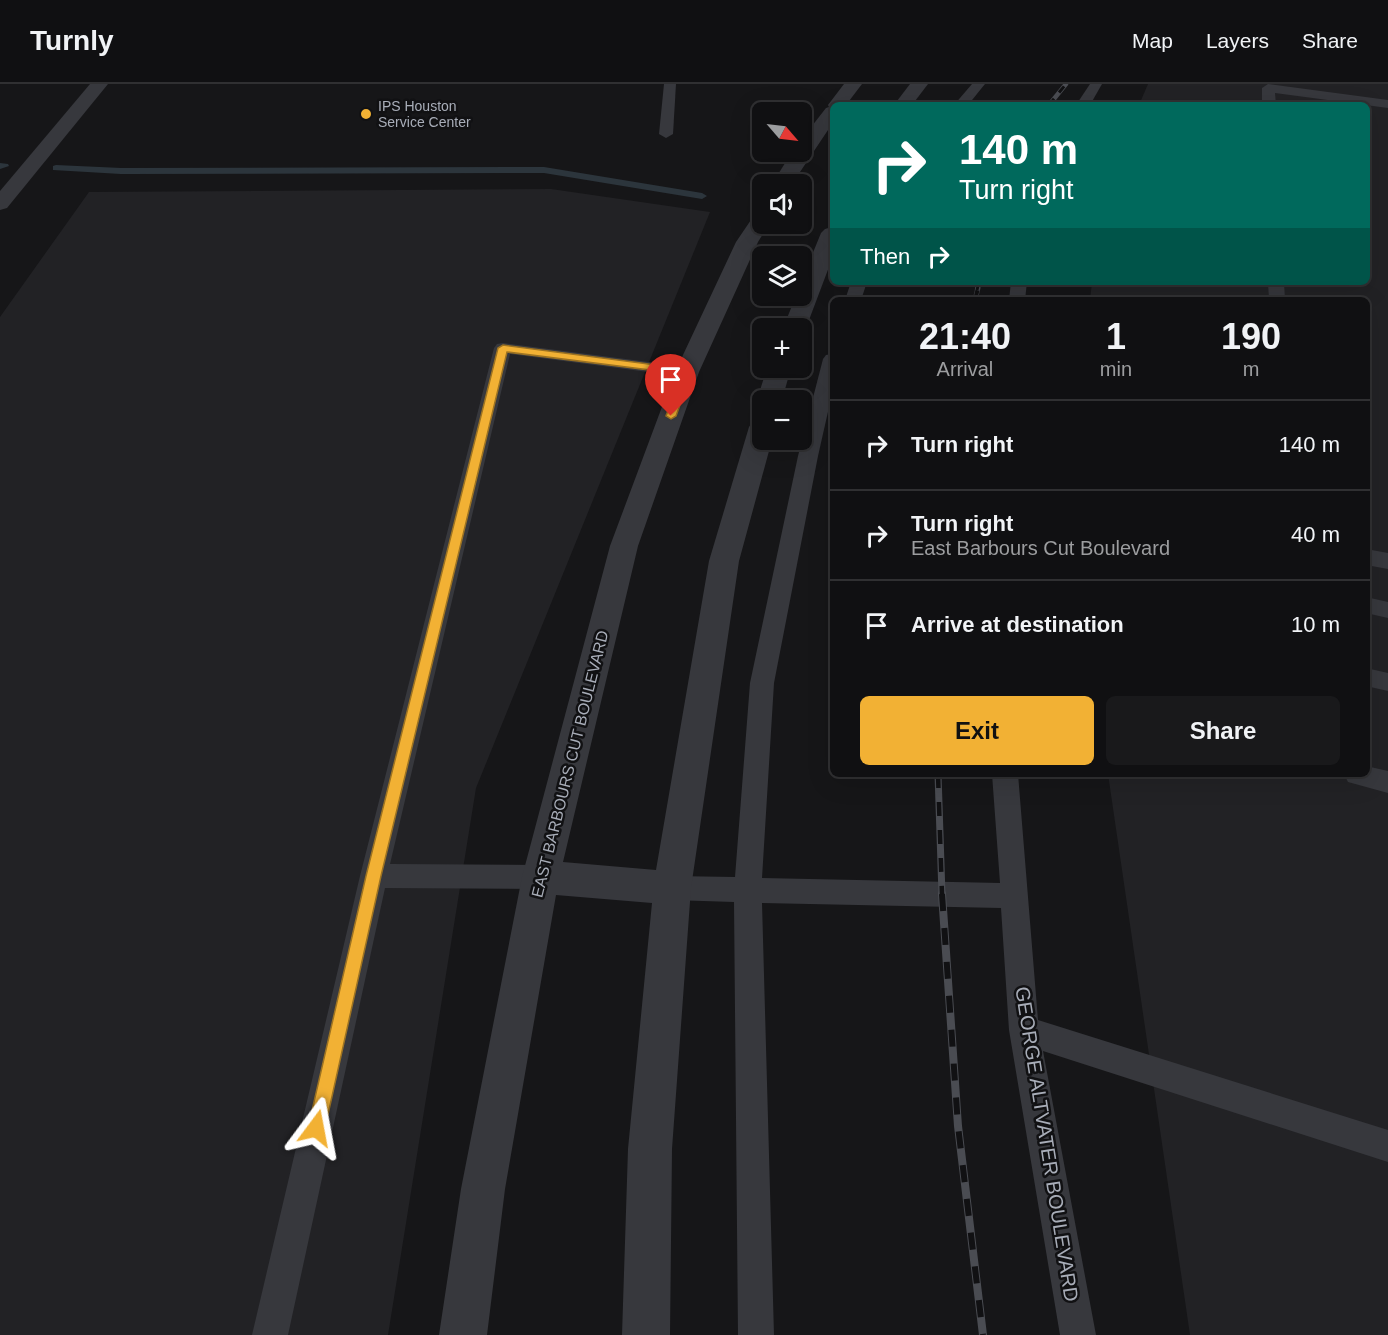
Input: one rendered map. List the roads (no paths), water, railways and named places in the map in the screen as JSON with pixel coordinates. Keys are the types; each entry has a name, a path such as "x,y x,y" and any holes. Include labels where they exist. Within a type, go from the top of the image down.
{"street":[{"path":"0,204 99,84"},
{"path":"839,102 853,84"},
{"path":"905,102 919,84"},
{"path":"788,174 830,115"},
{"name":"EAST BARBOURS CUT BOULEVARD","path":"463,1335 483,1189 541,877 624,546 687,372 752,234"},
{"path":"798,318 830,237"},
{"path":"646,1335 650,1149 672,888 724,561 755,450"},
{"path":"541,877 672,888"}],"lane":[{"path":"666,134 670,84"},
{"path":"964,102 979,84"},
{"path":"1085,102 1096,84"},
{"path":"1269,102 1268,88 1388,104"},
{"path":"270,1335 374,876 503,348 687,372"},
{"path":"756,1335 748,891 762,683 808,456 830,367"},
{"path":"1370,558 1388,561"},
{"path":"1370,606 1388,610"},
{"path":"1370,678 1388,682"},
{"name":"GEORGE ALTVATER BOULEVARD","path":"1005,777 1012,896 1024,1030 1078,1335"},
{"path":"1369,777 1388,782"},
{"path":"374,876 541,877"},
{"path":"672,888 1012,896"},
{"path":"1024,1030 1388,1146"}],"waterway":[{"path":"0,166 5,166"},
{"path":"56,168 121,171 544,170 702,196"}],"railway":[{"path":"1051,102 1066,84"},
{"path":"977,290 978,285"},
{"path":"976,297 978,288"},
{"path":"938,777 942,895"},
{"path":"942,894 958,1126 983,1335"}],"place":[{"name":"IPS Houston Service Center","path":"366,114"}]}
